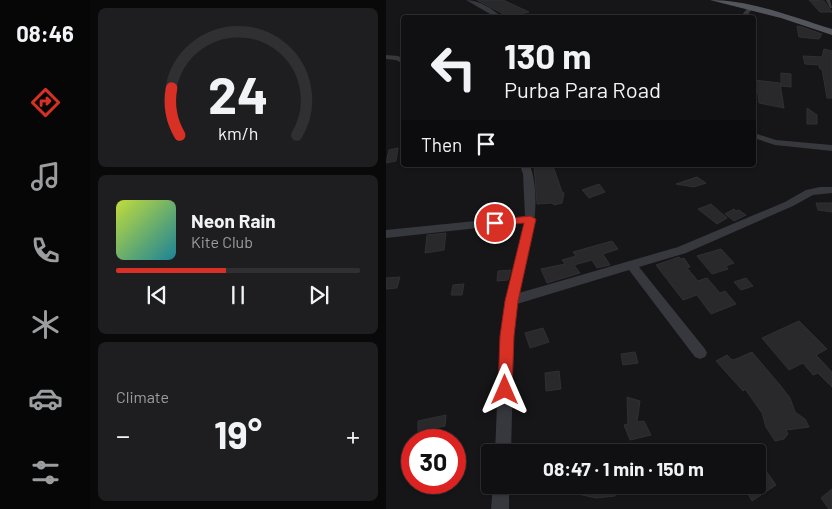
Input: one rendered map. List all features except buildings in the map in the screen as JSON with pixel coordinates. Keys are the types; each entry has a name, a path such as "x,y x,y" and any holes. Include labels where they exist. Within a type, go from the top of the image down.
{"main road":[{"path":"714,0 832,30"},
{"path":"722,0 792,16 832,30"}],"street":[{"path":"468,0 497,15"},
{"path":"828,0 832,7"},
{"path":"744,15 750,8"},
{"path":"386,56 401,60"},
{"path":"756,137 775,142 832,148"},
{"path":"503,444 505,373 511,301 530,219 528,174 526,167"},
{"path":"511,301 539,291 562,286 682,250 789,204 805,193 819,189 832,190"},
{"path":"386,234 530,219"},
{"path":"631,265 700,353"},
{"path":"500,509 501,494"}],"route":[{"path":"495,223 530,219 511,301 507,336 505,390"}]}
